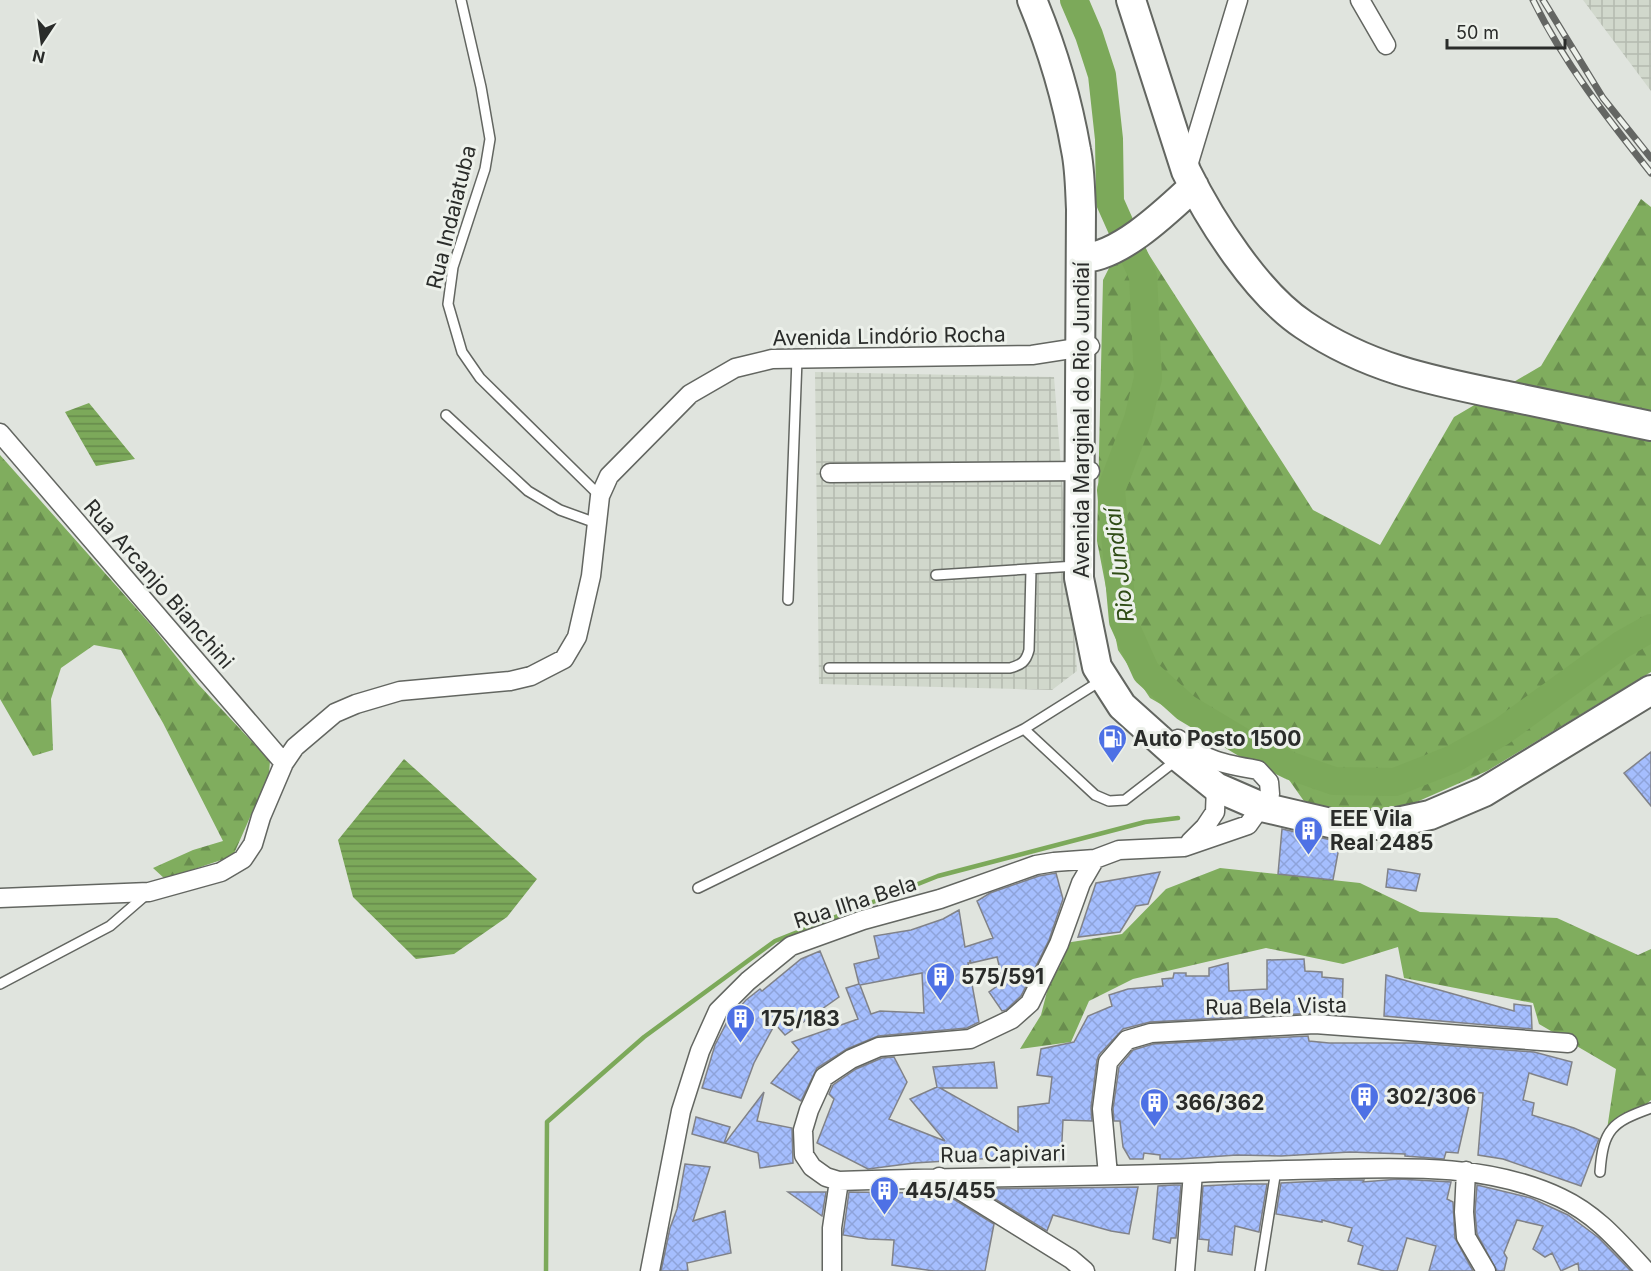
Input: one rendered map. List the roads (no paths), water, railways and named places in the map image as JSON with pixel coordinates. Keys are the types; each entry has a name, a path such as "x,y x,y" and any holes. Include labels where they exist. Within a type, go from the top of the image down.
{"main road":[{"name":"Avenida Marginal do Rio Jundiaí","path":"1032,0 1049,42 1068,110 1077,152 1082,209 1094,256 1087,346 1084,567 1079,578 1097,667 1110,679 1122,706 1187,755 1215,799 1253,816 1339,825 1383,825 1430,815 1484,792 1651,690"},
{"path":"1131,0 1190,178 1235,251 1264,290 1302,325 1388,369 1428,380 1651,426"},
{"path":"1094,256 1144,230 1161,217 1190,178"}],"street":[{"path":"1190,178 1238,0"},
{"path":"1360,0 1386,45"},
{"name":"Avenida Lindório Rocha","path":"0,898 148,892 221,872 243,859 253,844 261,816 284,763 295,747 334,713 400,691 520,679 548,669 564,659 579,629 591,576 600,496 609,476 690,394 735,368 772,359 1032,355 1087,346"},
{"name":"Rua Arcanjo Bianchini","path":"0,433 284,763"},
{"path":"830,473 1086,471"},
{"path":"1187,755 1258,770 1269,782 1270,794 1253,816"},
{"path":"1184,847 1205,828 1215,799"},
{"name":"Rua Ilha Bela","path":"650,1271 681,1111 700,1051 718,1011 748,981 791,946 863,920 940,899 1036,865 1095,859 1119,850 1184,847 1253,816"},
{"name":"Rua Capivari","path":"1095,859 1081,883 1059,944 1030,1003 1012,1019 970,1039 879,1047 851,1059 824,1077 803,1130 804,1155 812,1167 826,1177 839,1181 1384,1167 1466,1171 1512,1181 1560,1197 1594,1217 1646,1271"},
{"name":"Rua Bela Vista","path":"1108,1175 1102,1109 1108,1062 1127,1040 1151,1033 1315,1024 1568,1043"},
{"path":"1466,1171 1464,1212 1466,1237 1486,1271"},
{"path":"1185,1271 1193,1173"},
{"path":"939,1177 1071,1258 1085,1271"},
{"path":"832,1271 832,1228 839,1181"}],"lane":[{"name":"Rua Indaiatuba","path":"461,0 481,87 490,139 485,169 453,267 448,304 462,352 480,378 600,496"},
{"path":"788,600 797,359"},
{"path":"446,416 528,491 560,510 596,524"},
{"path":"936,575 1084,567"},
{"path":"829,668 1010,668 1020,665 1026,659 1029,650 1031,570"},
{"path":"698,888 1024,729 1110,679"},
{"path":"1024,729 1095,795 1109,801 1125,800 1187,755"},
{"path":"0,984 110,926 148,892"},
{"path":"1600,1172 1602,1147 1612,1129 1623,1118 1651,1108"},
{"path":"1260,1271 1276,1170"}],"waterway":[{"name":"Rio Jundiaí","path":"1074,0 1089,35 1102,75 1109,139 1110,202 1143,276 1148,378 1138,419 1111,490 1123,621 1146,672 1186,708 1246,744 1291,766 1334,781 1395,782 1453,759 1501,732 1621,645 1651,628"},
{"path":"1314,787 1334,781"},
{"path":"546,1271 547,1122 644,1037 775,941 938,876 1145,822 1178,818"}],"railway":[{"path":"1533,0 1572,68 1651,173"},
{"path":"1543,0 1603,98 1651,158"}],"place":[{"name":"Auto Posto 1500","path":"1112,764"},
{"name":"EEE Vila Real 2485","path":"1309,856"},
{"name":"575/591","path":"940,1002"},
{"name":"175/183","path":"740,1044"},
{"name":"302/306","path":"1365,1122"},
{"name":"366/362","path":"1154,1128"},
{"name":"445/455","path":"884,1216"}]}
